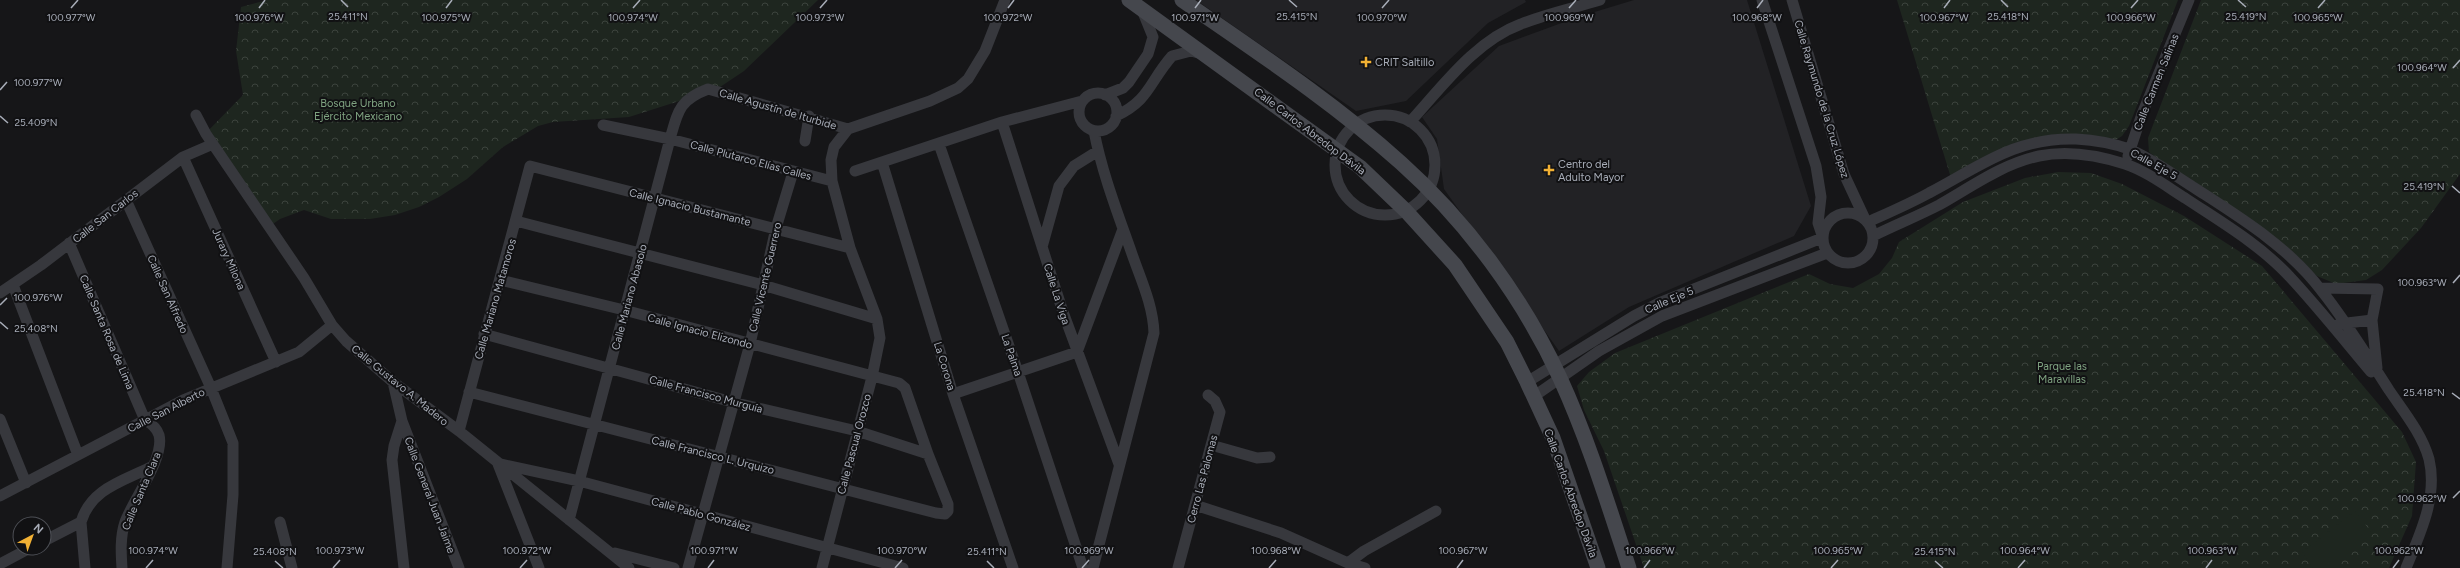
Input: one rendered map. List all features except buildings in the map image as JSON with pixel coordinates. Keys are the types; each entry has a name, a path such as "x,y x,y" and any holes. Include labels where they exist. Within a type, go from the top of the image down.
{"main road":[{"name":"Calle Carlos Abredop Dávila","path":"1129,0 1337,149 1378,183 1406,211 1455,265 1481,301 1507,342 1534,397 1553,438 1598,568"},
{"path":"1182,0 1356,124 1403,164 1486,256 1518,303 1560,379 1602,485 1628,568"}],"street":[{"path":"848,129 930,101 958,88 968,78 983,56 1005,0"},
{"path":"1410,122 1458,68 1503,33 1520,24 1600,0"},
{"path":"1762,0 1816,166 1821,197 1818,223 1827,253 1839,261 1846,263 1858,261 1869,251 1873,236 1867,221 1859,214 1843,212 1829,220 1822,236"},
{"name":"Calle Raymundo de la Cruz López","path":"1792,0 1844,174 1867,221"},
{"name":"Calle Carmen Salinas","path":"2126,164 2142,114 2189,0"},
{"path":"855,171 1002,122 1082,101 1094,94 1105,95 1123,88 1148,54 1153,37 1142,9"},
{"path":"1094,131 1108,128 1116,116 1134,108 1144,98 1164,65 1172,56 1182,52 1205,54"},
{"path":"1148,54 1164,65"},
{"name":"Calle Agustín de Iturbide","path":"708,89 809,116 848,129"},
{"name":"Calle Mariano Abasolo","path":"569,520 578,480 595,425 670,139 682,103 689,97 708,89"},
{"path":"1105,95 1114,103 1116,116"},
{"path":"1082,101 1079,117 1082,123 1094,131 1098,151 1123,229 1147,294 1153,320 1154,333 1093,568"},
{"name":"Calle Gustavo A. Madero","path":"196,115 213,144 304,278 332,325 358,353 459,431 569,520 612,552 629,568"},
{"path":"805,141 809,116"},
{"path":"1377,116 1388,116 1410,122 1428,140 1433,152 1435,165 1428,190 1422,198 1406,211 1383,215 1360,209 1343,194 1336,178 1335,160 1337,149 1342,139 1356,124 1377,116"},
{"name":"Calle La Viga","path":"1002,122 1077,352 1119,464"},
{"name":"Calle Plutarco Elías Calles","path":"603,125 670,139 832,181"},
{"name":"Calle Pascual Orozco","path":"822,568 872,377 880,338 878,319 850,248 832,181 831,160 834,147 848,129"},
{"name":"Calle Eje 5","path":"1867,221 1929,193 1992,157 2021,145 2050,140 2077,139 2109,143 2130,150 2167,170 2258,230 2284,251 2320,288 2345,324 2375,373"},
{"name":"Calle San Carlos","path":"0,293 183,157 213,144"},
{"name":"La Palma","path":"939,144 1018,372 1083,568"},
{"path":"1042,248 1059,186 1074,166 1098,151"},
{"name":"Calle Eje 5","path":"1873,236 1938,205 1999,170 2032,158 2059,154 2081,154 2126,164 2169,188 2246,239 2289,276 2329,324 2375,373"},
{"name":"Jurary Milona","path":"183,157 276,362"},
{"name":"La Corona","path":"882,162 953,394 1013,568"},
{"name":"Calle Ignacio Bustamante","path":"530,166 850,248"},
{"name":"Calle Mariano Matamoros","path":"459,431 530,166"},
{"name":"Calle Vicente Guerrero","path":"688,568 704,514 717,457 732,402 750,344 776,228 793,172"},
{"name":"Calle San Alfredo","path":"126,200 229,431 234,454 233,495 227,568"},
{"path":"516,221 763,285 878,319"},
{"path":"953,394 1077,352 1123,229"},
{"name":"Calle Eje 5","path":"1526,382 1634,316 1661,302 1822,236"},
{"name":"Calle Santa Rosa de Lima","path":"69,243 145,420"},
{"name":"Calle Eje 5","path":"1534,397 1599,351 1662,316 1827,253"},
{"name":"Calle Ignacio Elizondo","path":"500,280 624,310 872,377 899,382 905,388 928,454"},
{"path":"13,284 78,455"},
{"path":"2320,288 2378,289 2372,320 2375,373 2389,389 2420,438 2429,459 2432,485 2429,507 2406,568"},
{"path":"2329,324 2345,324 2372,320"},
{"name":"Calle San Alberto","path":"0,496 145,420 211,388 300,352 332,325"},
{"name":"Calle Francisco Murguía","path":"484,334 732,402 857,431 928,454"},
{"name":"Calle General Juan Jaime","path":"394,382 402,421 459,568"},
{"name":"Calle Francisco L. Urquizo","path":"469,392 942,514 948,511 948,504 928,454"},
{"name":"Cerro Las Palomas","path":"1180,567 1220,412 1216,401 1208,395"},
{"path":"0,419 26,483"},
{"name":"Calle Santa Clara","path":"122,568 122,534 125,523 153,466 160,446 160,437 154,425 145,420"},
{"path":"402,421 394,446 392,460 404,568"},
{"path":"1211,445 1257,458 1270,457"},
{"path":"498,463 539,568"},
{"name":"Calle Pablo González","path":"498,463 578,480 903,568"},
{"path":"85,568 80,522 85,509 96,495 153,466"},
{"path":"1195,505 1281,533 1348,563 1365,568"},
{"path":"1348,563 1364,551 1436,511"},
{"path":"52,537 80,522"},
{"path":"280,522 292,568"},
{"path":"612,552 674,568"},
{"path":"0,564 15,556"}],"shaded area":[{"name":"CRIT Saltillo","path":"1196,0 1525,0 1526,2 1488,23 1406,101 1356,111"},
{"path":"1634,0 1747,0 1811,206 1794,236 1629,307 1559,351 1444,189 1437,139 1422,117 1499,46 1578,17"}],"green space":[{"name":"Bosque Urbano Ejército Mexicano","path":"267,0 818,0 744,71 717,89 629,117 553,122 538,126 503,147 467,179 439,197 419,207 395,215 370,219 331,219 304,210 280,219 270,226 203,136 243,95 236,51 241,7"},
{"path":"1897,0 2178,0 2129,126 2122,136 2114,141 2048,138 1951,178"},
{"path":"2201,0 2460,0 2460,174 2421,228 2382,270 2366,280 2336,284 2317,276 2302,263 2149,152 2148,138"},
{"name":"Parque las Maravillas","path":"2058,172 2091,173 2122,184 2184,216 2262,266 2402,432 2416,462 2412,516 2389,568 1644,568 1604,451 1584,410 1577,386 1589,372 1615,353 1809,274 1830,284 1853,288 1879,274 1892,258 1899,242 1963,202 2025,178"},
{"path":"2355,511 2371,532 2323,568 2313,568 2302,552"}],"place":[{"name":"CRIT Saltillo","path":"1366,62"},
{"name":"Centro del Adulto Mayor","path":"1549,170"}]}
